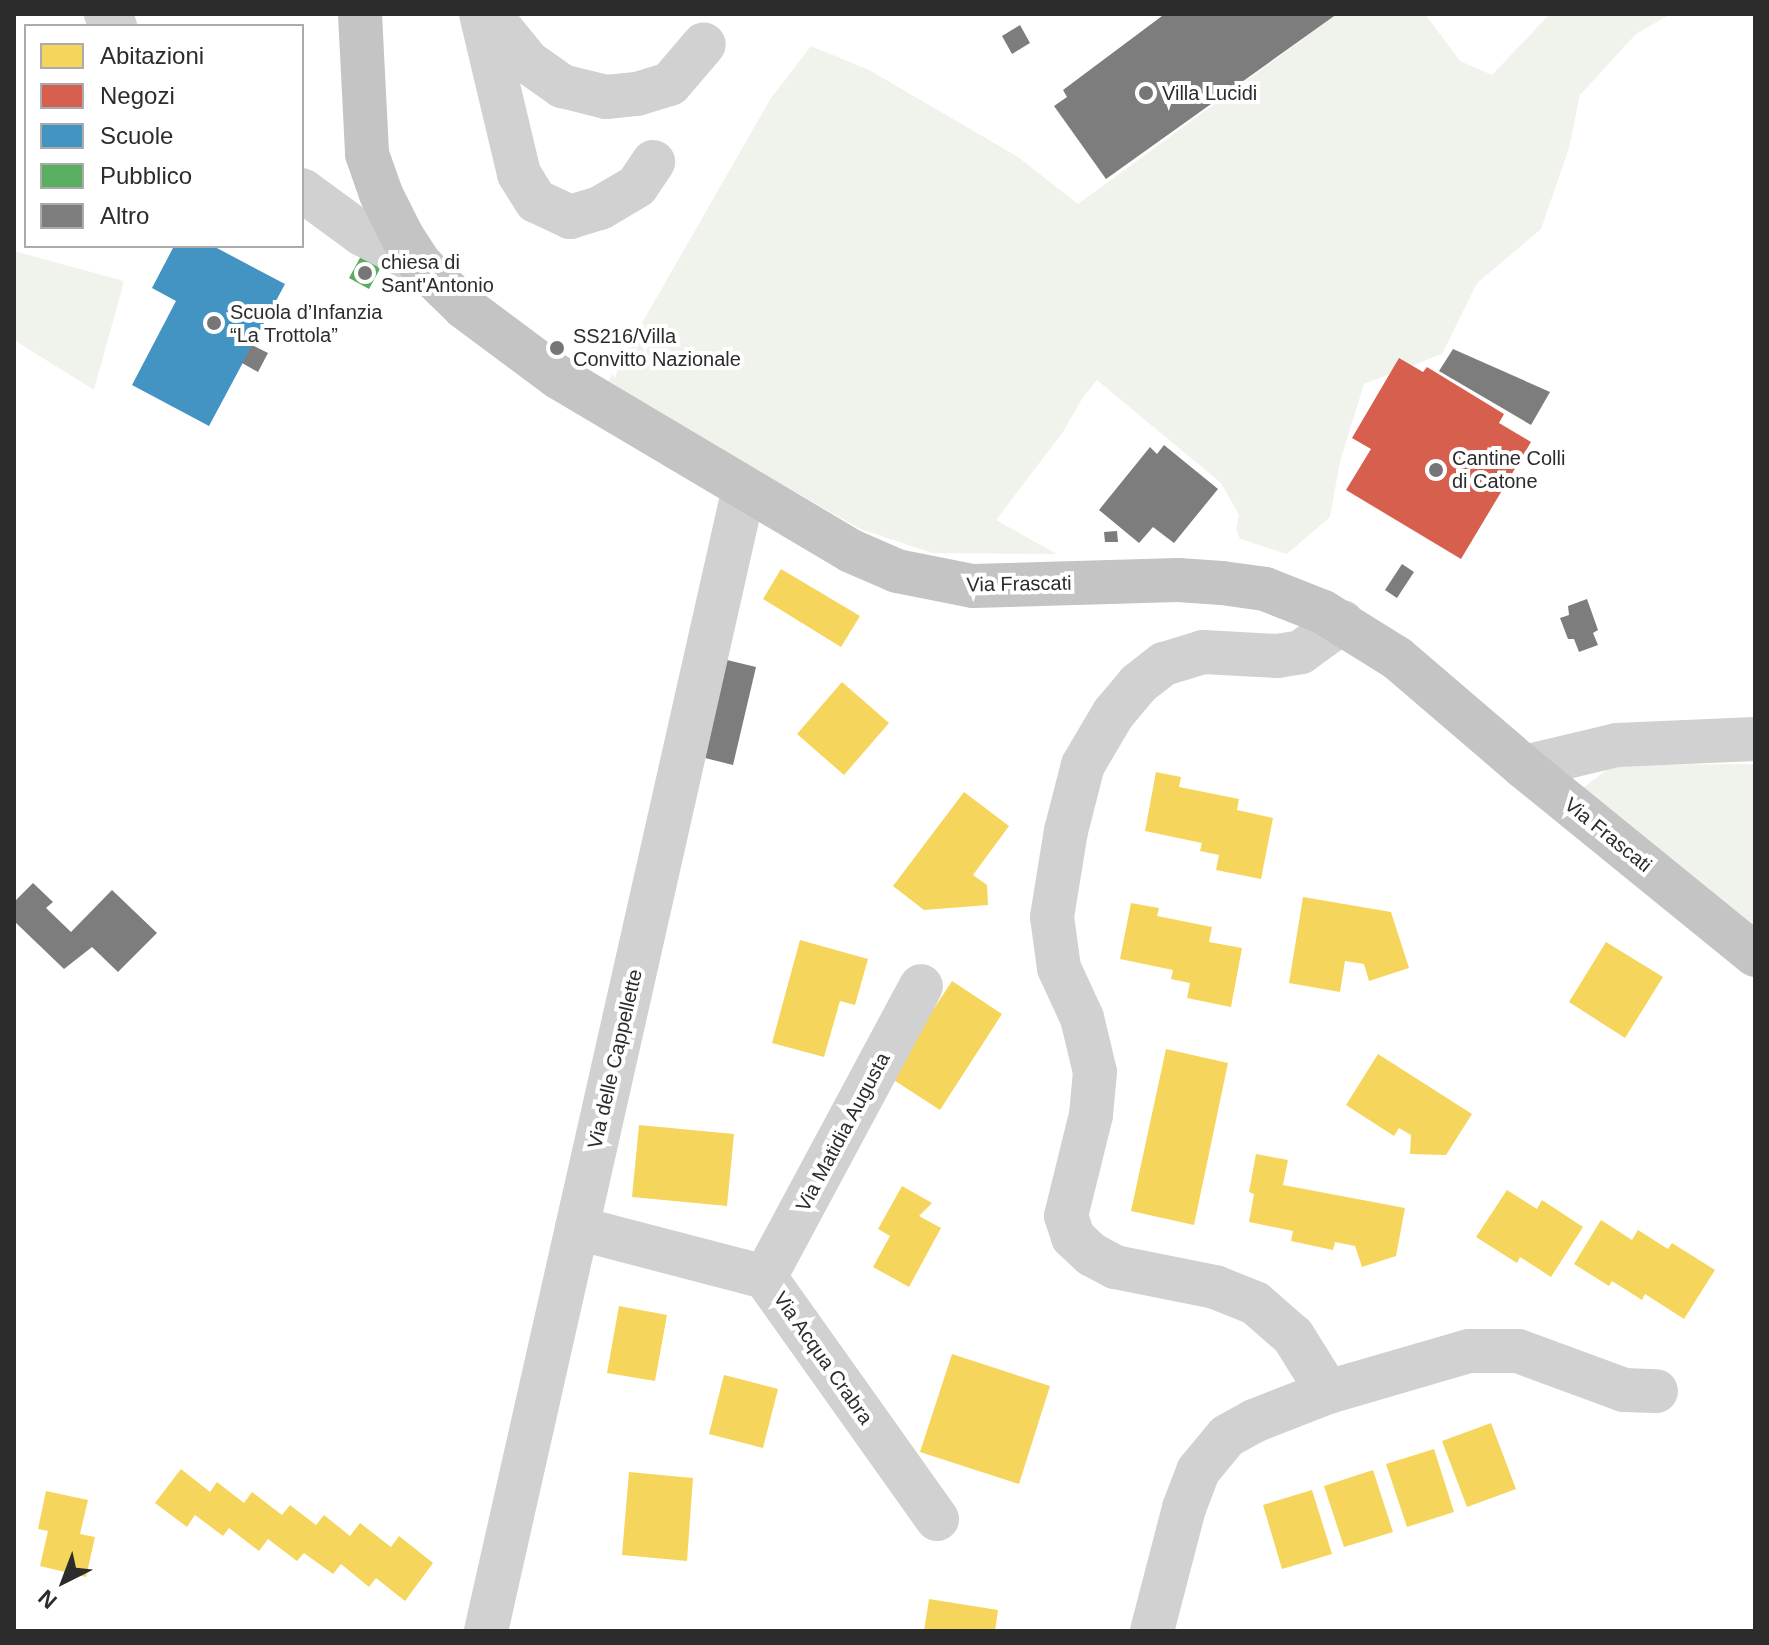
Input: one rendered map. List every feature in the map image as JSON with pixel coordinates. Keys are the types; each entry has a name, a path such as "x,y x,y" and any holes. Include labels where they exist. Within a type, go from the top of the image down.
{"main road":[{"name":"Via Frascati","path":"360,14 361,100 367,154 387,208 420,264 483,322 558,377 869,560 942,583 973,586 1178,580 1222,583 1284,595 1342,622 1425,680 1524,767 1755,955"}],"street":[{"path":"481,14 519,174 536,201 570,217 600,208 637,186 653,162"},
{"path":"489,14 528,62 562,86 606,97 637,94 670,84 704,44"},
{"path":"304,191 362,234 420,264"},
{"name":"Via delle Cappellette","path":"486,1631 744,488"},
{"path":"1328,1392 1293,1336 1255,1303 1215,1287 1115,1267 1092,1255 1073,1237 1066,1216 1091,1115 1095,1072 1082,1018 1059,968 1052,917 1066,831 1083,765 1113,714 1138,684 1164,664 1203,652 1277,656 1301,652 1342,622"},
{"path":"1524,767 1617,745 1755,739"},
{"name":"Via Matidia Augusta","path":"765,1277 921,986"},
{"name":"Via Acqua Crabra","path":"577,1228 765,1277 937,1519"},
{"path":"1152,1631 1184,1508 1207,1458 1240,1428 1328,1392 1442,1357 1495,1349 1542,1357 1624,1390 1656,1391"}],"shaded area":[{"path":"1337,14 1425,14 1460,61 1492,75 1550,14 1671,14 1636,34 1580,95 1569,148 1541,229 1477,283 1442,354 1364,384 1340,462 1330,517 1287,554 1240,539 1236,529 1239,515 1221,483 1097,380 1083,397 1063,432 996,520 1057,554 932,553 860,529 607,384 771,98 811,46 869,70 1018,157 1078,204"},
{"path":"14,251 124,281 94,390 14,340"},
{"path":"1755,764 1755,928 1583,788 1613,765"}],"building: Abitazioni":[{"path":"781,569 860,616 841,647 763,599"},
{"path":"842,682 889,723 844,775 797,734"},
{"path":"1156,772 1181,777 1179,787 1239,799 1237,810 1273,818 1261,879 1216,870 1219,855 1200,851 1202,843 1145,831"},
{"path":"964,792 1009,826 973,875 987,885 988,905 924,910 893,886"},
{"path":"1303,897 1391,912 1409,968 1369,981 1364,964 1345,961 1340,992 1289,983"},
{"path":"1131,903 1159,908 1157,916 1212,927 1209,942 1242,948 1231,1007 1187,998 1190,983 1171,979 1173,970 1120,959"},
{"path":"800,940 868,959 855,1005 840,1001 824,1057 772,1043"},
{"path":"1606,942 1663,977 1625,1038 1569,1002"},
{"path":"952,981 1002,1014 940,1110 889,1077"},
{"path":"1166,1049 1228,1063 1194,1225 1131,1211"},
{"path":"1378,1054 1472,1114 1446,1155 1410,1154 1411,1135 1399,1128 1394,1136 1346,1105"},
{"path":"639,1125 734,1134 727,1206 632,1197"},
{"path":"1256,1154 1288,1160 1283,1185 1405,1208 1396,1256 1362,1267 1355,1246 1335,1242 1333,1250 1291,1241 1293,1231 1249,1222 1254,1194 1249,1192"},
{"path":"902,1186 932,1203 919,1216 941,1228 909,1287 873,1267 890,1236 878,1229"},
{"path":"1507,1190 1537,1209 1542,1200 1583,1227 1551,1277 1520,1257 1517,1263 1476,1237"},
{"path":"1601,1220 1632,1240 1638,1230 1668,1249 1672,1243 1715,1270 1684,1319 1645,1294 1642,1300 1612,1281 1609,1286 1574,1264"},
{"path":"619,1306 667,1315 655,1381 607,1373"},
{"path":"952,1354 1050,1386 1019,1484 920,1452"},
{"path":"724,1375 778,1389 763,1448 709,1434"},
{"path":"1491,1423 1516,1489 1467,1507 1442,1441"},
{"path":"1434,1449 1454,1512 1407,1527 1386,1464"},
{"path":"181,1469 210,1492 217,1482 244,1503 252,1492 282,1515 290,1505 316,1525 324,1515 350,1536 360,1523 391,1547 399,1536 433,1563 405,1601 376,1578 369,1587 341,1564 333,1574 304,1553 297,1561 268,1539 259,1551 229,1528 223,1536 195,1515 187,1527 155,1503"},
{"path":"1373,1470 1393,1532 1344,1547 1324,1486"},
{"path":"629,1472 693,1478 687,1561 622,1555"},
{"path":"1312,1490 1332,1554 1282,1569 1263,1505"},
{"path":"46,1491 88,1500 80,1534 95,1537 86,1577 40,1566 48,1531 38,1529"},
{"path":"929,1599 998,1610 995,1631 924,1631"}],"building: Negozi":[{"name":"Cantine Colli di Catone","path":"1399,358 1423,372 1427,367 1504,414 1499,423 1531,442 1461,559 1346,490 1371,449 1352,438"}],"building: Scuole":[{"name":"Scuola d’Infanzia “La Trottola”","path":"173,248 217,248 285,284 209,426 132,385 176,301 152,288"}],"building: Pubblico":[{"name":"chiesa di Sant'Antonio","path":"361,256 381,267 369,289 349,278"}],"building: Altro":[{"name":"Villa Lucidi","path":"1160,14 1337,14 1106,179 1054,106 1067,97 1063,90 1162,16"},
{"path":"1020,25 1030,43 1012,54 1002,36"},
{"path":"252,345 268,353 258,372 242,363"},
{"path":"1453,349 1550,392 1531,425 1439,371"},
{"path":"1164,445 1218,489 1174,543 1153,527 1139,543 1099,510 1150,447 1157,454"},
{"path":"1117,531 1118,542 1105,542 1104,532"},
{"path":"1402,564 1414,572 1397,598 1385,590"},
{"path":"1587,599 1598,630 1593,633 1598,645 1579,652 1574,639 1568,639 1560,618 1569,615 1568,606"},
{"path":"727,660 756,667 733,765 705,758"},
{"path":"33,883 53,902 46,908 71,932 112,890 157,933 118,972 92,947 64,969 14,921 14,902"}],"place":[{"name":"Villa Lucidi","path":"1146,93"},
{"name":"chiesa di Sant'Antonio","path":"365,273"},
{"name":"Scuola d’Infanzia “La Trottola”","path":"214,323"},
{"name":"SS216/Villa Convitto Nazionale","path":"557,348"},
{"name":"Cantine Colli di Catone","path":"1436,470"}]}
